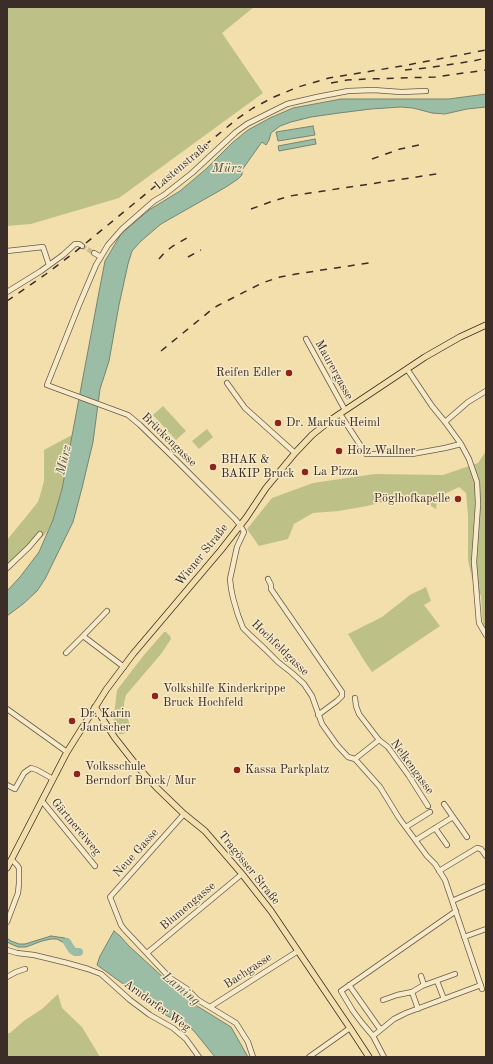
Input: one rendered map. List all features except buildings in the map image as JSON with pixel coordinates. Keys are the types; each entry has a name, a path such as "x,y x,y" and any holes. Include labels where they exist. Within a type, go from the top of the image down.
{"main road":[{"name":"Wiener Straße","path":"7,868 67,752 106,690 240,525 266,488 295,453 312,434 407,369 460,337 486,325"},
{"name":"Tragösser Straße","path":"95,707 131,759 156,787 184,814 205,831 242,874 271,912 369,1057"}],"street":[{"name":"Lastenstraße","path":"47,385 79,305 108,245 122,229 154,201 192,174 236,132 263,115 287,104 317,97 348,91 373,90 414,92 426,90"},
{"path":"7,292 49,265 75,244 82,246"},
{"path":"7,251 43,247 49,265"},
{"path":"94,253 101,257"},
{"name":"Maurergasse","path":"306,339 366,454 418,453 461,444"},
{"path":"407,369 432,406 461,444 469,459 477,482 478,504 474,562 479,623 486,635"},
{"path":"227,383 245,408 295,453"},
{"name":"Brückengasse","path":"47,385 128,414 240,525"},
{"path":"445,422 468,402 486,391"},
{"name":"Hochfeldgasse","path":"240,525 244,532 237,547 230,579 238,615 243,628 278,662 304,684 312,696 322,724 337,745 348,757 355,760 380,787 406,827 446,880 482,987 444,999"},
{"path":"7,568 40,534"},
{"name":"Hochfeldgasse","path":"268,579 271,589 342,692 342,696 318,714"},
{"path":"66,653 107,610"},
{"path":"83,636 124,667"},
{"path":"354,698 359,714 379,740 355,760"},
{"path":"7,709 67,752"},
{"name":"Nelkengasse","path":"379,740 388,747 428,806"},
{"path":"7,785 15,789 24,773 31,768 53,778"},
{"name":"Gärtnereiweg","path":"42,801 96,866"},
{"path":"444,804 467,837"},
{"path":"406,827 430,812"},
{"name":"Neue Gasse","path":"147,954 121,925 110,897 184,814"},
{"path":"416,840 453,817"},
{"path":"435,828 447,845"},
{"path":"439,871 477,848 481,849 486,856"},
{"path":"7,922 15,903 19,883 19,868 12,860"},
{"name":"Blumengasse","path":"147,954 242,874"},
{"path":"452,901 486,886"},
{"path":"384,1057 373,1036 353,1011 341,991 456,911"},
{"path":"464,936 486,929"},
{"name":"Arndorfer Weg","path":"7,950 68,963 101,974 130,1000 150,1015 182,1035 199,1057"},
{"name":"Bachgasse","path":"210,1007 298,951"},
{"path":"147,954 170,978 187,989 198,1000 236,1023 248,1042 253,1057"},
{"path":"7,977 25,969"},
{"path":"383,1000 412,992 424,985 455,974"},
{"path":"421,976 424,985"},
{"path":"373,1036 380,1029 399,1017 418,1008 444,999 437,981"},
{"path":"349,985 380,1029"},
{"path":"412,992 418,1008"},
{"path":"309,1057 350,1028"}],"green space":[{"path":"7,7 254,7 222,33 263,93 119,198 31,224 7,226"},
{"path":"163,406 186,431 176,440 153,415"},
{"path":"207,429 213,437 199,449 192,441"},
{"path":"72,435 62,489 53,520 47,532 7,572 7,540 38,502 44,481 44,450"},
{"path":"486,451 486,630 483,625 481,596 472,578 468,560 468,515 466,493 459,487 438,497 436,509 426,503 420,495 339,511 313,513 294,524 288,539 259,546 247,529 272,498 313,483 375,474 443,475 478,463"},
{"path":"426,587 431,601 424,605 440,626 372,672 348,634 382,617 410,595"},
{"path":"164,632 170,636 171,639 161,654 126,695 124,709 130,727 127,732 119,734 113,724 117,690"},
{"path":"58,994 62,1008 82,1027 100,1057 7,1057 7,1033 10,1033 25,1020 42,1009"}],"water":[{"name":"Mürz","path":"486,94 486,107 467,109 445,114 401,107 371,109 311,117 280,126 271,133 266,145 262,142 242,170 242,175 238,179 161,224 141,241 132,251 128,264 109,361 100,389 93,442 73,522 45,579 37,591 7,616 7,591 39,552 53,520 62,489 105,261 121,234 149,210 180,191 248,130 293,108 341,99 449,99"},
{"path":"313,126 315,135 278,141 276,132"},
{"path":"315,139 316,144 279,151 278,146"},
{"path":"114,931 189,1001 231,1027 248,1057 215,1057 194,1031 179,1018 169,1017 139,998 133,991 97,965 100,956"},
{"path":"51,936 65,938 74,950 71,952 66,944 57,939 42,941 26,947 18,947 7,942 7,938 19,944 25,944"}],"waterway":[{"name":"Laming","path":"67,942 72,950 79,952"}],"tunnel":[{"path":"82,246 94,253"}],"railway":[{"path":"7,301 75,252 237,119 253,108 298,87 329,78 486,50"},
{"path":"405,70 427,68 486,58"},
{"path":"331,83 347,80 435,77 486,70"},
{"path":"372,159 400,149 424,144"},
{"path":"251,209 290,196 443,173"},
{"path":"159,259 173,246 192,235"},
{"path":"188,257 201,250"},
{"path":"161,351 217,306 262,283 296,274 375,262"}],"place":[{"name":"Reifen Edler","path":"289,373"},
{"name":"Dr. Markus Heiml","path":"278,423"},
{"name":"Holz Wallner","path":"339,451"},
{"name":"BHAK & BAKIP Bruck","path":"213,467"},
{"name":"La Pizza","path":"305,472"},
{"name":"Pöglhofkapelle","path":"458,499"},
{"name":"Volkshilfe Kinderkrippe Bruck Hochfeld","path":"155,696"},
{"name":"Dr. Karin Jantscher","path":"72,721"},
{"name":"Kassa Parkplatz","path":"237,770"},
{"name":"Volksschule Berndorf Bruck/ Mur","path":"77,774"}]}
